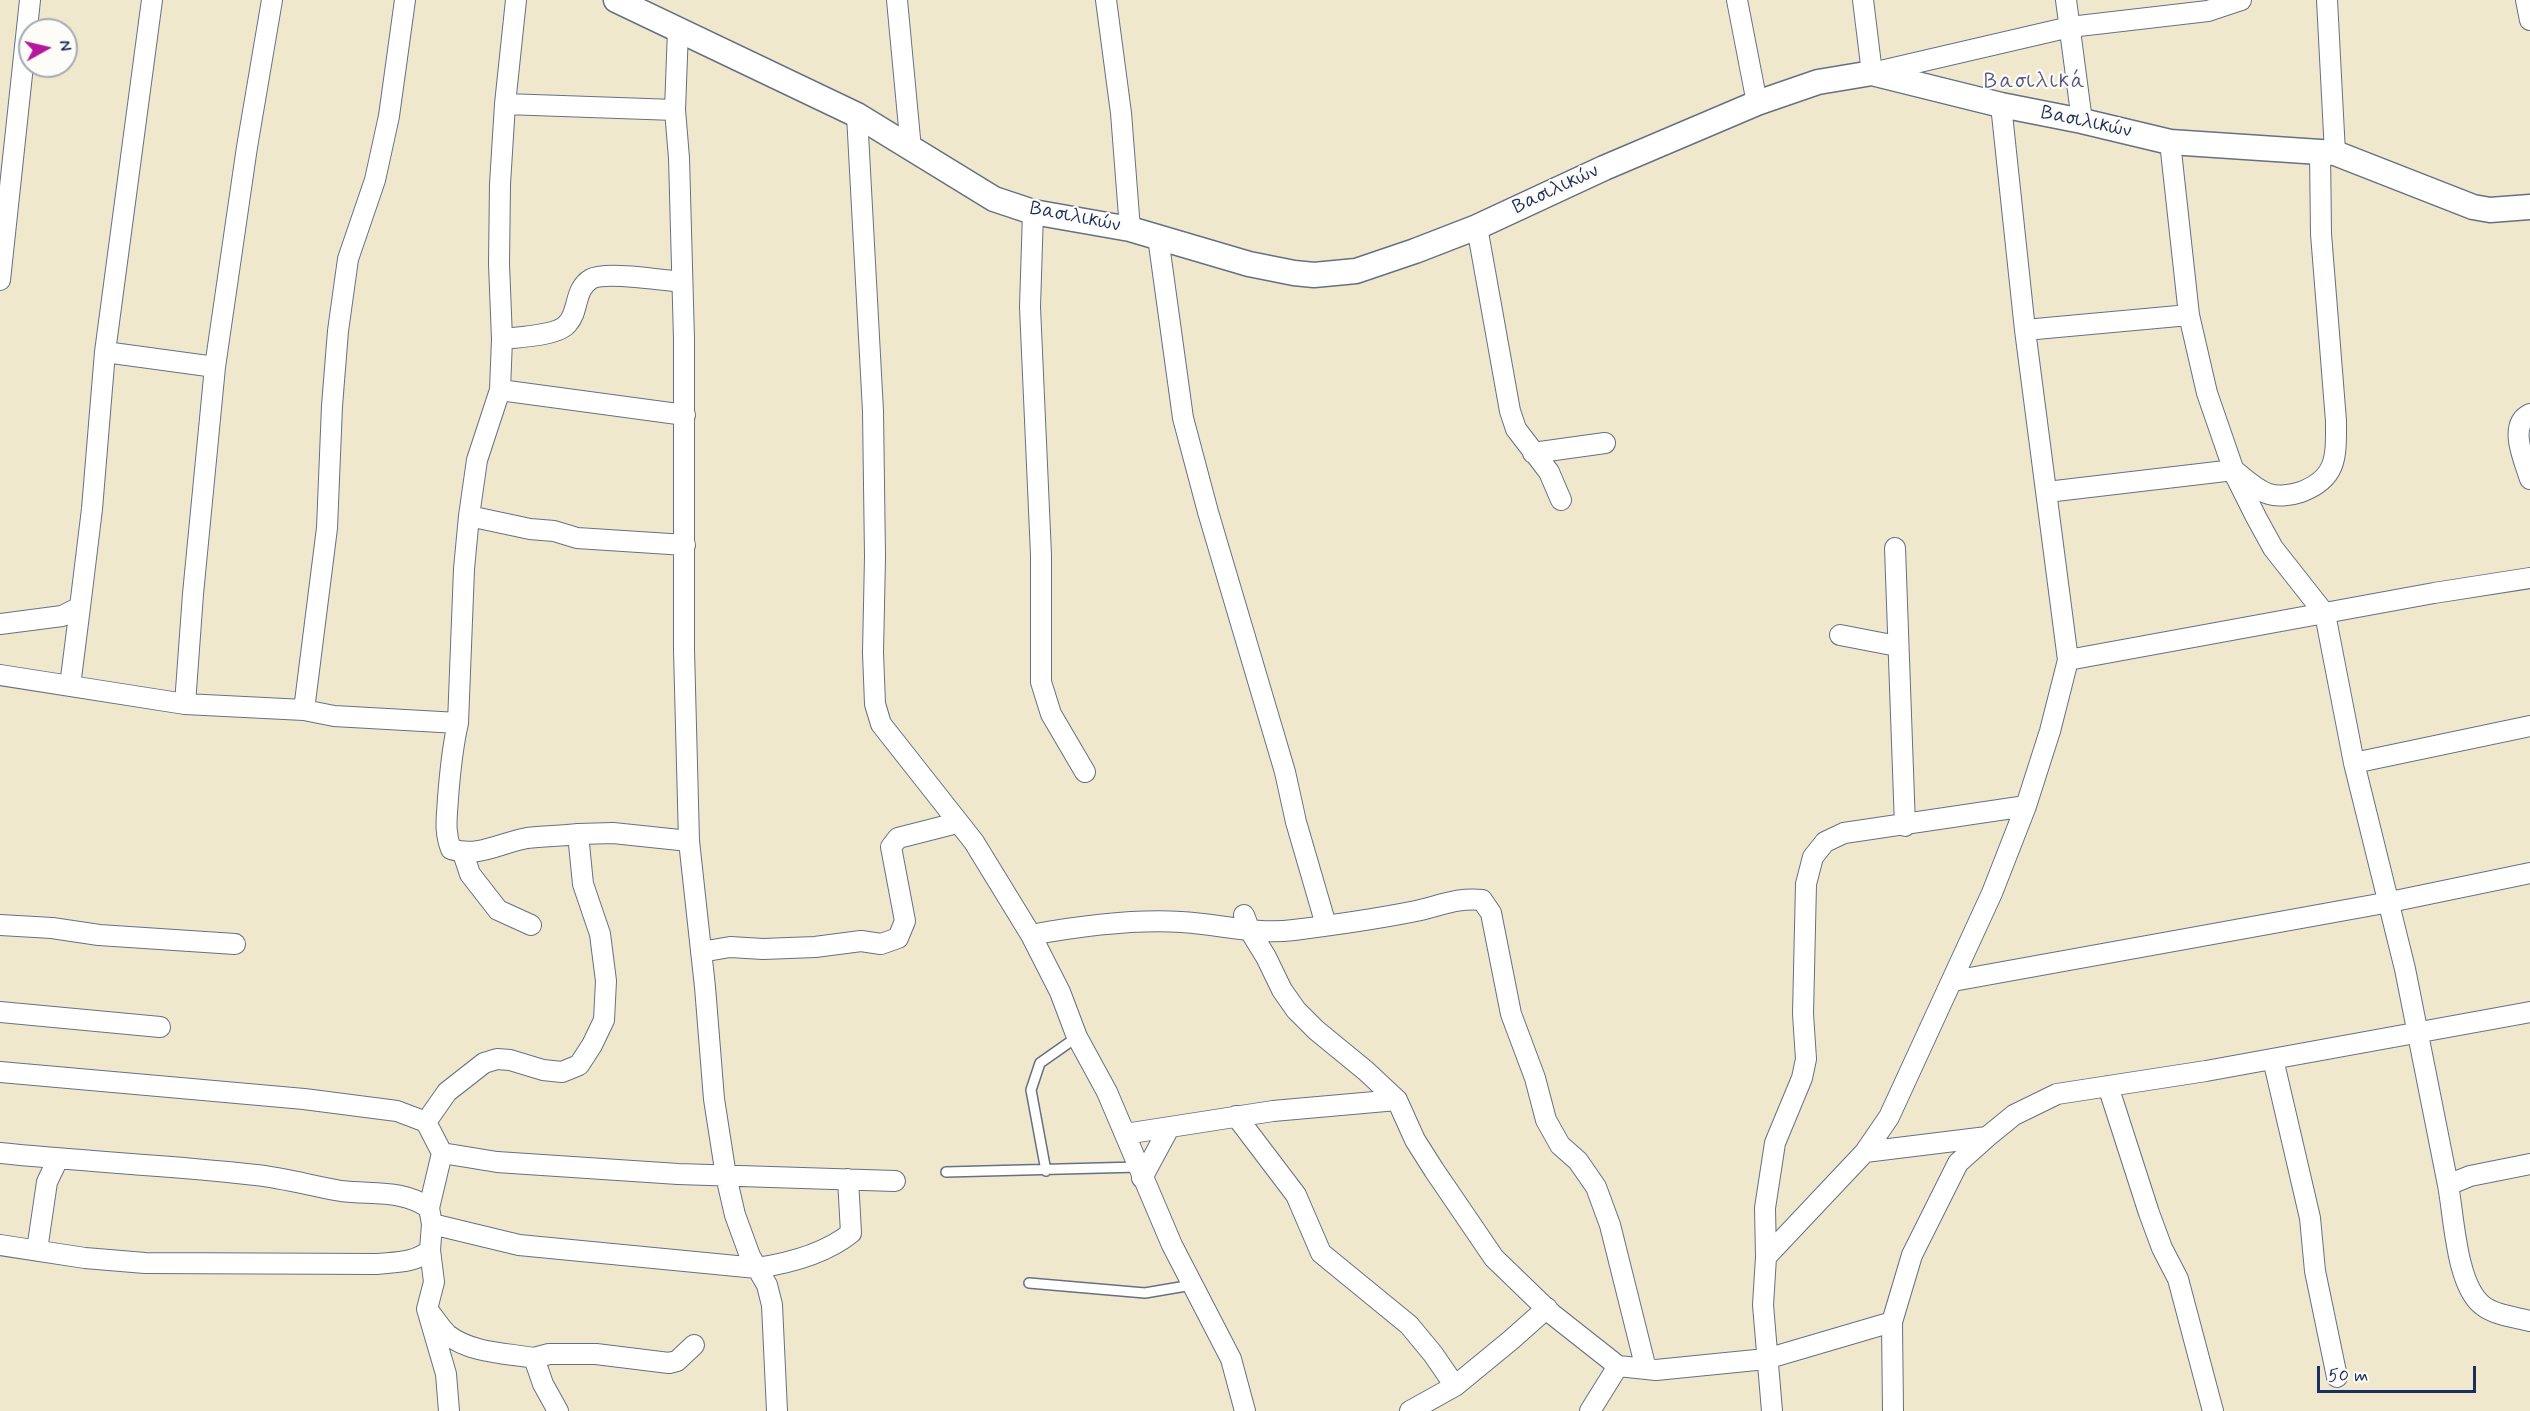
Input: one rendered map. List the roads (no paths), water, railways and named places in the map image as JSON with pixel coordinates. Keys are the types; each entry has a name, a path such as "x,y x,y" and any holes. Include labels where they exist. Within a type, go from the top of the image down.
{"street":[{"path":"0,280 30,0"},
{"path":"70,686 92,509 105,352 152,0"},
{"path":"185,704 215,367 247,147 272,0"},
{"path":"304,710 327,528 334,384 348,259 377,169 389,116 405,0"},
{"path":"516,0 505,104 500,184 499,264 502,339 500,390 477,460 469,516 464,569 458,723 449,766 446,836 451,849 463,853 479,853 527,838 613,832 688,841"},
{"path":"897,0 911,149"},
{"path":"1106,0 1121,113 1130,229"},
{"path":"1737,0 1757,103"},
{"path":"1863,0 1872,73 2070,27 2241,0"},
{"path":"2066,0 2082,121"},
{"path":"2047,492 2234,470 2269,494 2292,495 2316,486 2332,470 2336,452 2336,421 2321,234 2328,152 2327,0"},
{"path":"2526,0 2530,20"},
{"name":"Βασιλικών","path":"621,1 857,115 994,199 1033,212 1130,229 1281,272 1314,275 1356,271 1477,226 1604,168 1757,103 1818,82 1872,73 2001,105 2170,142 2328,152 2473,207 2490,210 2530,207"},
{"path":"678,30 675,110 679,158 685,415 684,544 688,841 701,952 714,1099 726,1176 735,1215 750,1256 767,1285 772,1305 777,1411"},
{"path":"505,104 675,110"},
{"path":"1766,1257 1865,1152 1889,1117 1992,893 2026,806 2050,731 2068,660 2025,330 2001,105"},
{"path":"857,115 873,411 875,704 881,724 974,842 1031,934 1060,992 1077,1037 1107,1092 1140,1172 1192,1285 1231,1359 1245,1411"},
{"path":"2170,142 2189,315 2207,393 2234,470 2256,517 2273,548 2325,614 2354,763 2390,902 2448,1185 2461,1266 2472,1293 2481,1304 2496,1313 2530,1321"},
{"path":"1033,212 1030,307 1040,544 1041,682 1051,714 1085,772"},
{"path":"1477,226 1510,411 1516,429 1549,472 1561,500"},
{"path":"1158,237 1183,418 1208,512 1285,772 1296,822 1326,925"},
{"path":"502,339 557,331 569,323 581,289 591,279 603,275 682,282"},
{"path":"2025,330 2189,315"},
{"path":"105,352 215,367"},
{"path":"500,390 685,415"},
{"path":"2530,414 2525,416 2519,429 2519,442 2530,479"},
{"path":"1533,453 1605,443"},
{"path":"469,516 530,530 554,531 577,538 684,544"},
{"path":"1895,548 1905,825"},
{"path":"2068,660 2530,578"},
{"path":"0,624 62,616 80,606"},
{"path":"1840,635 1897,646"},
{"path":"0,675 185,704 304,710 334,716 458,723"},
{"path":"2354,763 2530,726"},
{"path":"1772,1411 1763,1305 1766,1257 1765,1208 1773,1152 1802,1078 1806,1059 1803,1014 1806,884 1813,857 1825,842 1844,833 2026,806"},
{"path":"701,952 730,947 816,947 861,941 881,944 898,938 905,921 891,847 898,838 957,823"},
{"path":"426,1122 447,1092 484,1063 503,1060 543,1070 562,1072 579,1065 592,1045 604,1020 606,981 600,934 583,884 578,834"},
{"path":"463,853 470,874 498,910 531,925"},
{"path":"1953,981 2390,902 2530,873"},
{"path":"1031,934 1114,924 1180,922 1247,923 1293,930 1415,911 1466,898 1482,900 1491,913 1511,1014 1546,1120 1560,1145 1578,1161 1596,1187 1607,1215 1646,1369"},
{"path":"1247,923 1282,990 1296,1010 1397,1100 1415,1140 1494,1258 1546,1308 1618,1366 1656,1370 1766,1359 1892,1322"},
{"path":"0,925 52,928 99,935 236,944"},
{"path":"0,1012 160,1026"},
{"path":"1893,1411 1892,1322 1912,1256 1958,1163 2014,1114 2057,1094 2273,1059 2530,1012"},
{"path":"2273,1059 2310,1218 2315,1271 2337,1377"},
{"path":"0,1072 304,1099 397,1111 426,1122 442,1153 430,1216 430,1250 434,1282 427,1309 446,1374 448,1411"},
{"path":"2109,1086 2149,1213 2162,1248 2178,1279 2213,1411"},
{"path":"1125,1134 1203,1120 1397,1100"},
{"path":"1236,1116 1296,1195 1321,1253 1408,1325 1433,1354 1455,1386"},
{"path":"1140,1172 1168,1128"},
{"path":"1865,1152 1988,1137"},
{"path":"0,1153 255,1175 308,1183 340,1191 398,1194 416,1199 430,1216 519,1245 757,1268 786,1264 839,1242 851,1233 848,1179"},
{"path":"442,1153 497,1162 726,1176 895,1181"},
{"path":"37,1250 47,1182 58,1159"},
{"path":"2448,1185 2470,1176 2530,1164"},
{"path":"0,1245 85,1258 145,1263 377,1264 421,1258 430,1250"},
{"path":"1410,1411 1455,1386 1546,1308"},
{"path":"427,1309 448,1334 463,1343 477,1348 534,1358 549,1354 596,1354 669,1363 678,1361 694,1345"},
{"path":"534,1358 543,1384 558,1411"},
{"path":"1590,1411 1618,1366"}],"lane":[{"path":"1046,1171 1031,1090 1040,1063 1077,1037"},
{"path":"946,1172 1140,1172"},
{"path":"1029,1283 1144,1293 1192,1285"}],"district":[{"name":"Βασιλικά","path":"2035,82"}]}
